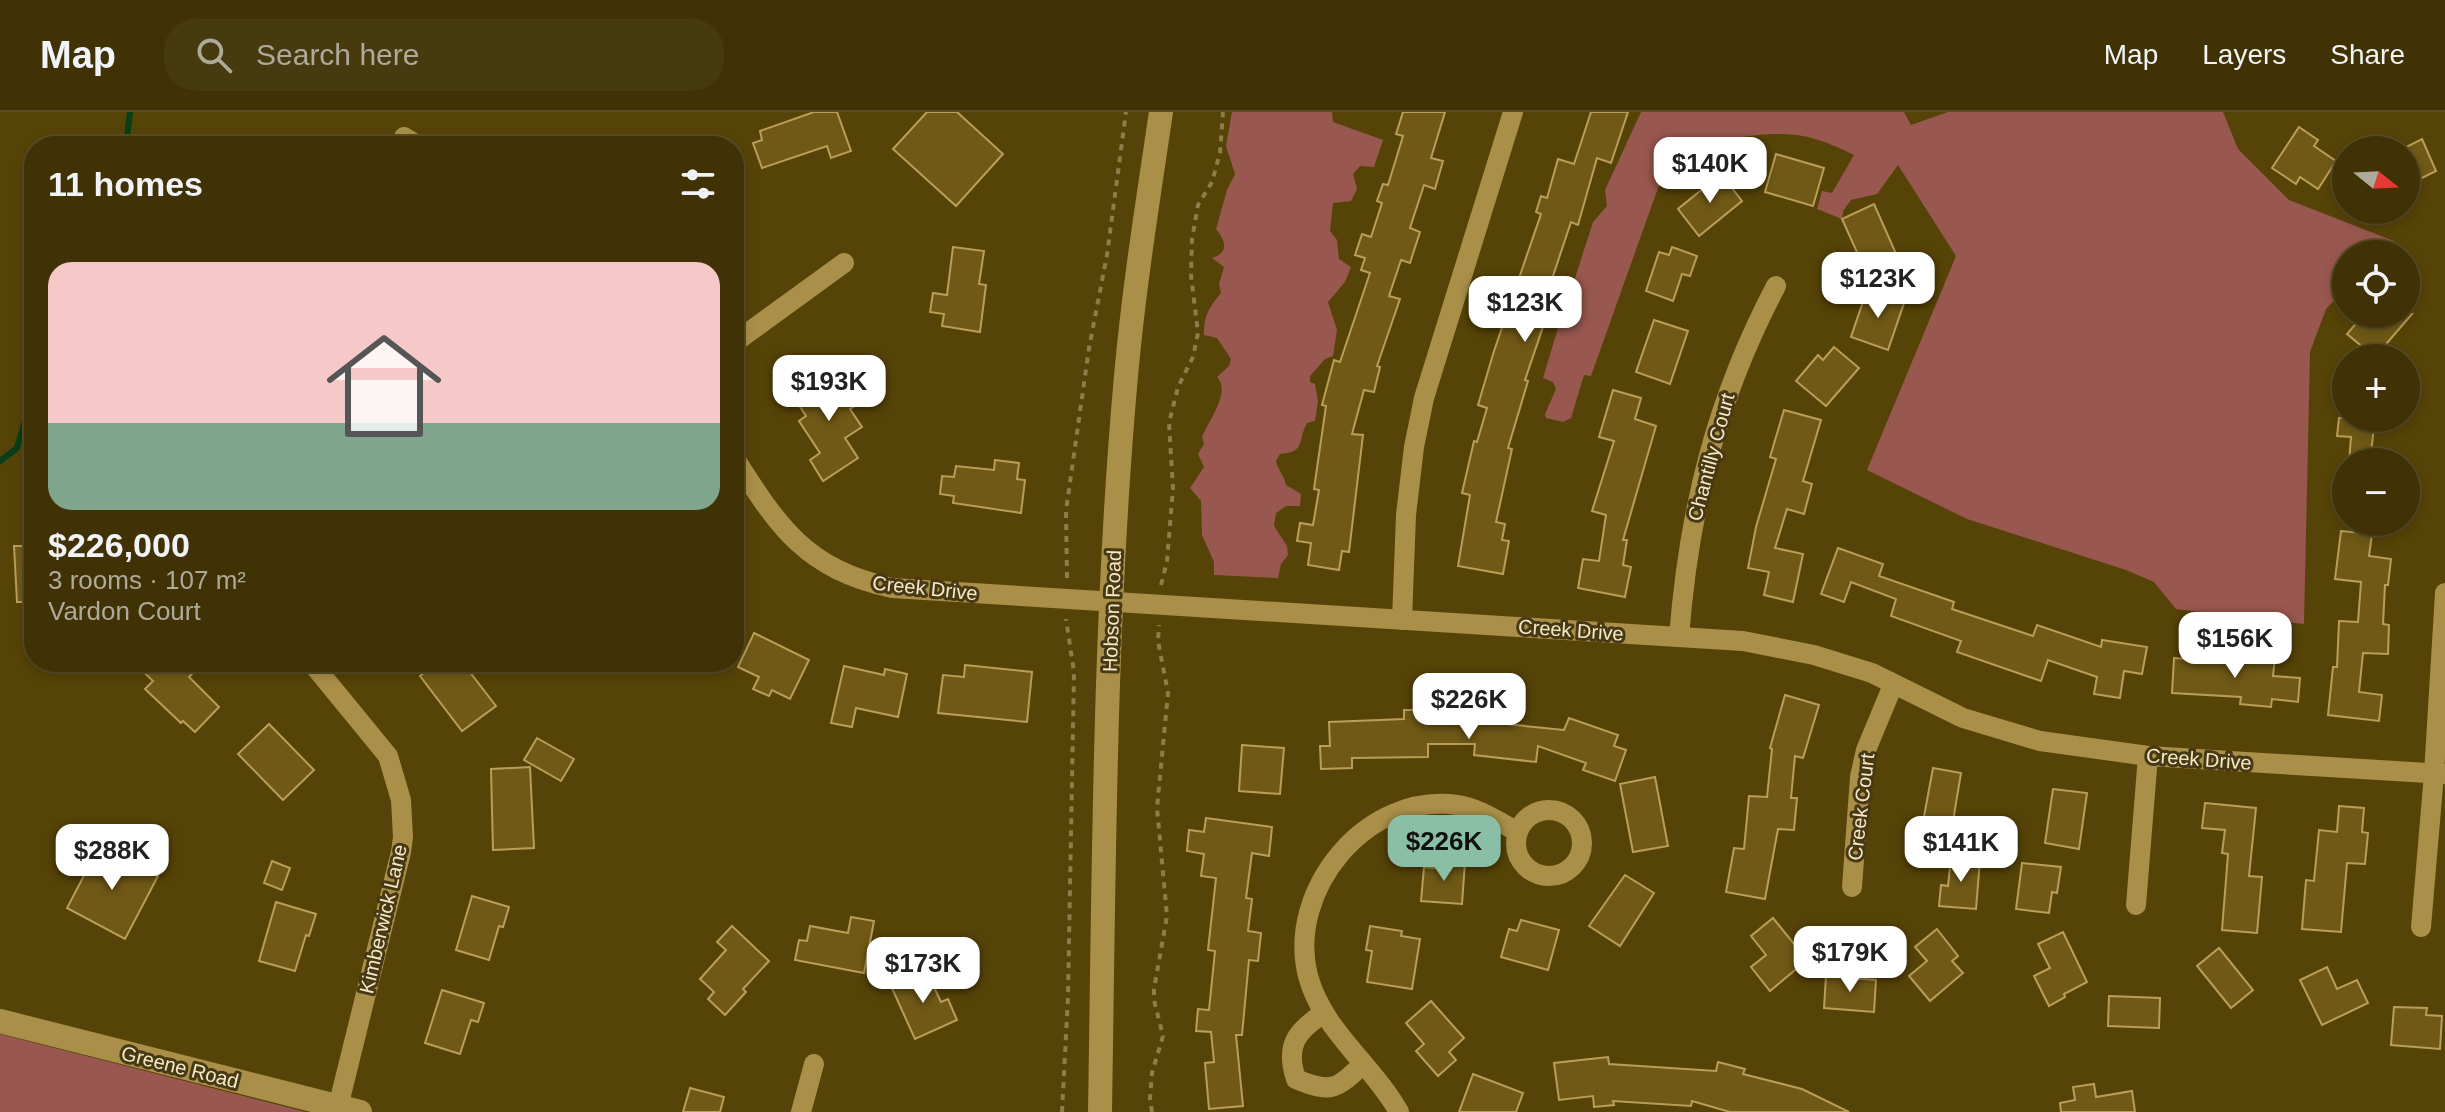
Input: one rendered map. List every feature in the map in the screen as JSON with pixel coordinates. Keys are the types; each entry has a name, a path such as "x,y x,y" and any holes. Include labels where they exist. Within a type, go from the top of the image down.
{"main road":[{"name":"Hobson Road","path":"1100,1112 1111,603 1126,372 1161,112"},
{"name":"Greene Road","path":"0,1021 349,1109"}],"street":[{"path":"1402,620 1406,515 1414,447 1424,398 1513,112"},
{"path":"744,336 844,263"},
{"name":"Chantilly Court","path":"1679,637 1682,595 1701,477 1736,370 1776,286"},
{"name":"Creek Drive","path":"744,471 784,529 806,551 837,571 864,582 892,588 1743,641 1793,650 1872,673 1963,718 2040,741 2148,756 2440,774"},
{"path":"2421,927 2440,774 2445,593"},
{"name":"Kimberwick Lane","path":"319,672 388,756 403,816 401,852 349,1109"},
{"name":"Creek Court","path":"1852,887 1860,777 1866,750 1893,685"},
{"path":"2136,905 2148,756"},
{"path":"1399,1112 1390,1096 1324,1013 1308,975 1306,927 1319,884 1345,847 1386,817 1432,805 1469,808 1518,832"},
{"path":"1324,1013 1308,1023 1295,1040 1290,1061 1296,1079 1329,1089 1347,1080 1363,1064"},
{"path":"801,1112 814,1064"}],"path":[{"path":"1161,587 1167,561 1173,488 1169,423 1178,387 1193,357 1198,333 1191,275 1192,239 1198,205 1212,182 1220,153 1223,112"},
{"path":"1152,1112 1152,1073 1163,1036 1154,989 1167,916 1157,808 1168,693 1158,641 1159,625"}],"shaded area":[{"path":"1232,112 1332,112 1333,122 1383,140 1374,167 1360,166 1353,174 1357,189 1351,201 1333,203 1330,231 1337,240 1339,259 1351,267 1345,282 1328,302 1337,330 1333,356 1325,359 1310,376 1318,401 1315,421 1307,423 1300,445 1294,451 1280,454 1276,461 1286,485 1301,494 1300,506 1286,506 1276,513 1274,526 1287,546 1288,555 1281,564 1278,578 1214,575 1214,562 1202,535 1201,501 1190,488 1204,467 1198,454 1204,444 1202,437 1221,398 1221,383 1217,377 1229,366 1231,359 1217,338 1204,335 1204,329 1208,312 1221,293 1219,284 1224,267 1212,258 1223,250 1224,242 1216,229 1235,174 1226,146"},
{"path":"1641,112 1904,112 1911,125 1948,112 2223,112 2238,149 2289,200 2332,217 2332,224 2350,224 2391,240 2332,240 2332,303 2326,309 2310,352 2304,624 2176,609 2154,582 2126,570 1967,519 1867,470 1956,256 1898,165 1877,194 1851,200 1843,211 1842,219 1817,209 1822,191 1832,193 1854,155 1808,137 1779,134 1729,140 1699,150 1674,166 1658,188 1591,376 1584,375 1571,418 1563,422 1546,418 1556,389 1553,382 1543,378 1558,328 1568,316 1566,306 1593,222 1607,206 1605,190"},
{"path":"0,1034 35,1043 306,1112 0,1112"}],"building":[{"path":"814,112 837,112 851,151 831,158 827,146 762,168 753,143 762,140 760,131"},
{"path":"927,112 957,112 1003,154 956,206 893,149"},
{"path":"1403,112 1445,112 1431,158 1443,161 1435,189 1424,185 1410,228 1420,232 1410,263 1401,260 1389,296 1400,299 1377,366 1380,367 1374,392 1364,390 1352,434 1363,435 1349,552 1342,551 1339,570 1308,565 1311,543 1297,541 1300,523 1313,525 1319,490 1314,489 1326,406 1322,405 1334,360 1340,362 1370,273 1361,270 1365,258 1355,255 1362,234 1371,237 1382,203 1377,201 1383,184 1388,185 1403,136 1396,134"},
{"path":"1591,112 1628,112 1611,163 1597,158 1578,225 1571,222 1541,312 1547,315 1525,380 1528,381 1508,448 1512,449 1496,522 1505,524 1502,540 1509,541 1503,574 1458,566 1470,495 1462,493 1474,441 1477,442 1487,408 1478,405 1541,214 1536,212 1541,196 1547,198 1558,159 1574,164"},
{"path":"2299,127 2318,140 2314,146 2332,158 2332,167 2318,189 2300,177 2296,184 2272,168"},
{"path":"2420,140 2436,171 2420,179"},
{"path":"1776,154 1824,168 1813,206 1765,192"},
{"path":"1721,174 1742,201 1699,236 1678,209"},
{"path":"1874,204 1897,256 1865,270 1842,219"},
{"path":"953,247 984,251 979,284 986,285 980,332 942,326 944,314 930,312 933,293 947,295"},
{"path":"1672,247 1697,256 1690,276 1682,274 1673,301 1646,291 1659,252 1669,255"},
{"path":"1867,290 1904,303 1888,350 1851,337"},
{"path":"1654,320 1688,331 1670,384 1636,372"},
{"path":"2352,328 2400,328 2386,344 2359,344 2347,334"},
{"path":"1834,347 1859,368 1826,406 1796,381 1818,355 1823,360"},
{"path":"831,376 836,385 846,378 862,402 850,409 862,427 845,438 858,458 823,481 810,460 820,453 799,421 806,416 791,393 809,381 813,388"},
{"path":"1613,390 1641,398 1635,419 1656,426 1623,540 1627,540 1623,565 1631,567 1625,597 1578,588 1583,559 1599,561 1606,515 1592,511 1614,441 1599,437"},
{"path":"1784,410 1821,420 1803,481 1812,484 1804,514 1787,509 1775,548 1803,554 1793,602 1764,595 1769,572 1748,568 1756,527 1776,459 1770,457"},
{"path":"2337,432 2373,432 2372,448 2350,448 2351,437 2337,436"},
{"path":"995,460 1019,463 1017,479 1025,480 1021,513 953,503 954,496 940,494 942,476 954,477 956,466 994,470"},
{"path":"2340,536 2372,536 2369,556 2391,559 2388,585 2385,585 2383,624 2389,625 2388,654 2363,653 2359,692 2382,695 2379,721 2328,715 2333,667 2337,667 2339,621 2358,622 2361,582 2335,579"},
{"path":"14,546 24,546 24,602 17,602"},
{"path":"1838,548 1883,564 1879,576 1954,602 1952,609 2033,636 2037,625 2101,647 2102,640 2147,647 2142,674 2124,671 2120,698 2094,694 2097,677 2048,660 2041,681 1957,652 1961,641 1891,616 1896,599 1851,582 1844,602 1821,594"},
{"path":"754,633 809,660 790,699 772,690 769,696 753,689 759,677 744,670 744,654"},
{"path":"2245,655 2275,658 2273,676 2300,678 2298,702 2272,699 2271,707 2240,704 2241,697 2172,693 2174,658 2244,663"},
{"path":"965,665 1032,672 1027,722 938,713 943,675 964,677"},
{"path":"844,666 884,675 885,669 907,674 898,717 856,708 852,727 831,723"},
{"path":"144,672 194,672 189,677 219,707 195,732 145,689 153,681"},
{"path":"425,672 470,672 496,706 462,731 420,676"},
{"path":"1785,695 1819,705 1803,758 1795,756 1791,798 1797,798 1794,830 1778,829 1765,899 1726,892 1734,848 1744,849 1749,796 1767,797 1770,748"},
{"path":"1404,710 1458,710 1457,719 1564,730 1569,718 1618,735 1614,746 1626,750 1615,781 1583,770 1586,763 1538,746 1536,762 1474,755 1475,744 1428,744 1428,757 1352,758 1352,768 1321,769 1320,746 1330,746 1329,722 1404,719"},
{"path":"269,724 314,770 283,800 238,754"},
{"path":"537,738 574,759 561,781 524,760"},
{"path":"1242,745 1284,748 1280,794 1239,791"},
{"path":"530,767 534,848 493,850 491,769"},
{"path":"1933,768 1961,773 1952,827 1923,822"},
{"path":"1655,777 1668,846 1633,852 1620,784"},
{"path":"2053,789 2087,793 2079,849 2045,843"},
{"path":"2205,803 2256,808 2249,876 2262,877 2257,933 2222,930 2228,854 2222,853 2225,830 2202,828"},
{"path":"2339,806 2364,808 2362,832 2368,833 2365,864 2347,863 2341,932 2302,929 2306,880 2314,881 2319,830 2337,832"},
{"path":"1206,818 1272,827 1269,856 1252,853 1246,898 1252,899 1248,931 1261,933 1258,961 1249,960 1242,1035 1236,1035 1243,1106 1209,1109 1205,1063 1214,1062 1211,1032 1196,1031 1198,1009 1209,1010 1215,951 1208,950 1216,878 1201,876 1204,854 1187,851 1189,830 1204,832"},
{"path":"100,845 158,876 125,939 67,908"},
{"path":"1951,857 1980,860 1976,909 1939,906 1941,885 1948,886"},
{"path":"1445,860 1465,862 1462,904 1421,901 1424,867 1445,869"},
{"path":"272,861 290,868 282,890 264,883"},
{"path":"2022,863 2061,867 2057,893 2052,892 2049,913 2016,909"},
{"path":"1625,875 1654,893 1620,946 1589,926"},
{"path":"472,896 509,907 503,927 499,926 489,960 456,950"},
{"path":"276,902 316,914 295,971 259,961"},
{"path":"851,917 874,921 864,973 795,960 799,940 807,941 810,926 848,933"},
{"path":"1773,918 1807,960 1770,991 1751,967 1766,955 1751,936"},
{"path":"1521,920 1559,930 1548,970 1501,957 1509,929 1517,931"},
{"path":"732,926 769,961 743,989 746,992 725,1015 708,999 714,992 700,979 726,950 717,942"},
{"path":"1370,926 1402,931 1401,936 1420,939 1412,989 1367,982 1372,951 1366,950"},
{"path":"1937,929 1958,956 1952,961 1963,973 1930,1001 1909,976 1927,961 1915,947"},
{"path":"2063,932 2087,982 2049,1006 2034,976 2050,968 2038,944"},
{"path":"2219,948 2253,990 2231,1008 2197,966"},
{"path":"2327,967 2337,989 2357,980 2368,1003 2322,1025 2300,980"},
{"path":"926,970 941,1002 948,999 957,1020 915,1039 891,986"},
{"path":"1826,976 1876,980 1874,1012 1824,1008"},
{"path":"442,990 484,1003 478,1022 471,1020 460,1054 425,1043"},
{"path":"2109,996 2160,998 2159,1028 2108,1026"},
{"path":"1431,1001 1464,1038 1449,1052 1456,1060 1438,1076 1416,1051 1424,1044 1406,1023"},
{"path":"2394,1007 2427,1008 2426,1015 2442,1016 2440,1049 2391,1045"},
{"path":"1608,1057 1609,1064 1716,1071 1718,1062 1745,1069 1743,1074 1802,1089 1849,1112 1730,1112 1692,1101 1691,1106 1613,1101 1614,1105 1594,1107 1593,1096 1559,1100 1554,1063"},
{"path":"1473,1074 1523,1093 1516,1112 1459,1112"},
{"path":"2094,1084 2096,1097 2132,1091 2135,1112 2061,1112 2060,1103 2075,1100 2073,1087"},
{"path":"690,1088 724,1097 720,1112 683,1112"}],"waterway":[{"path":"127,136 130,112"},
{"path":"0,461 17,448 24,424"}]}
